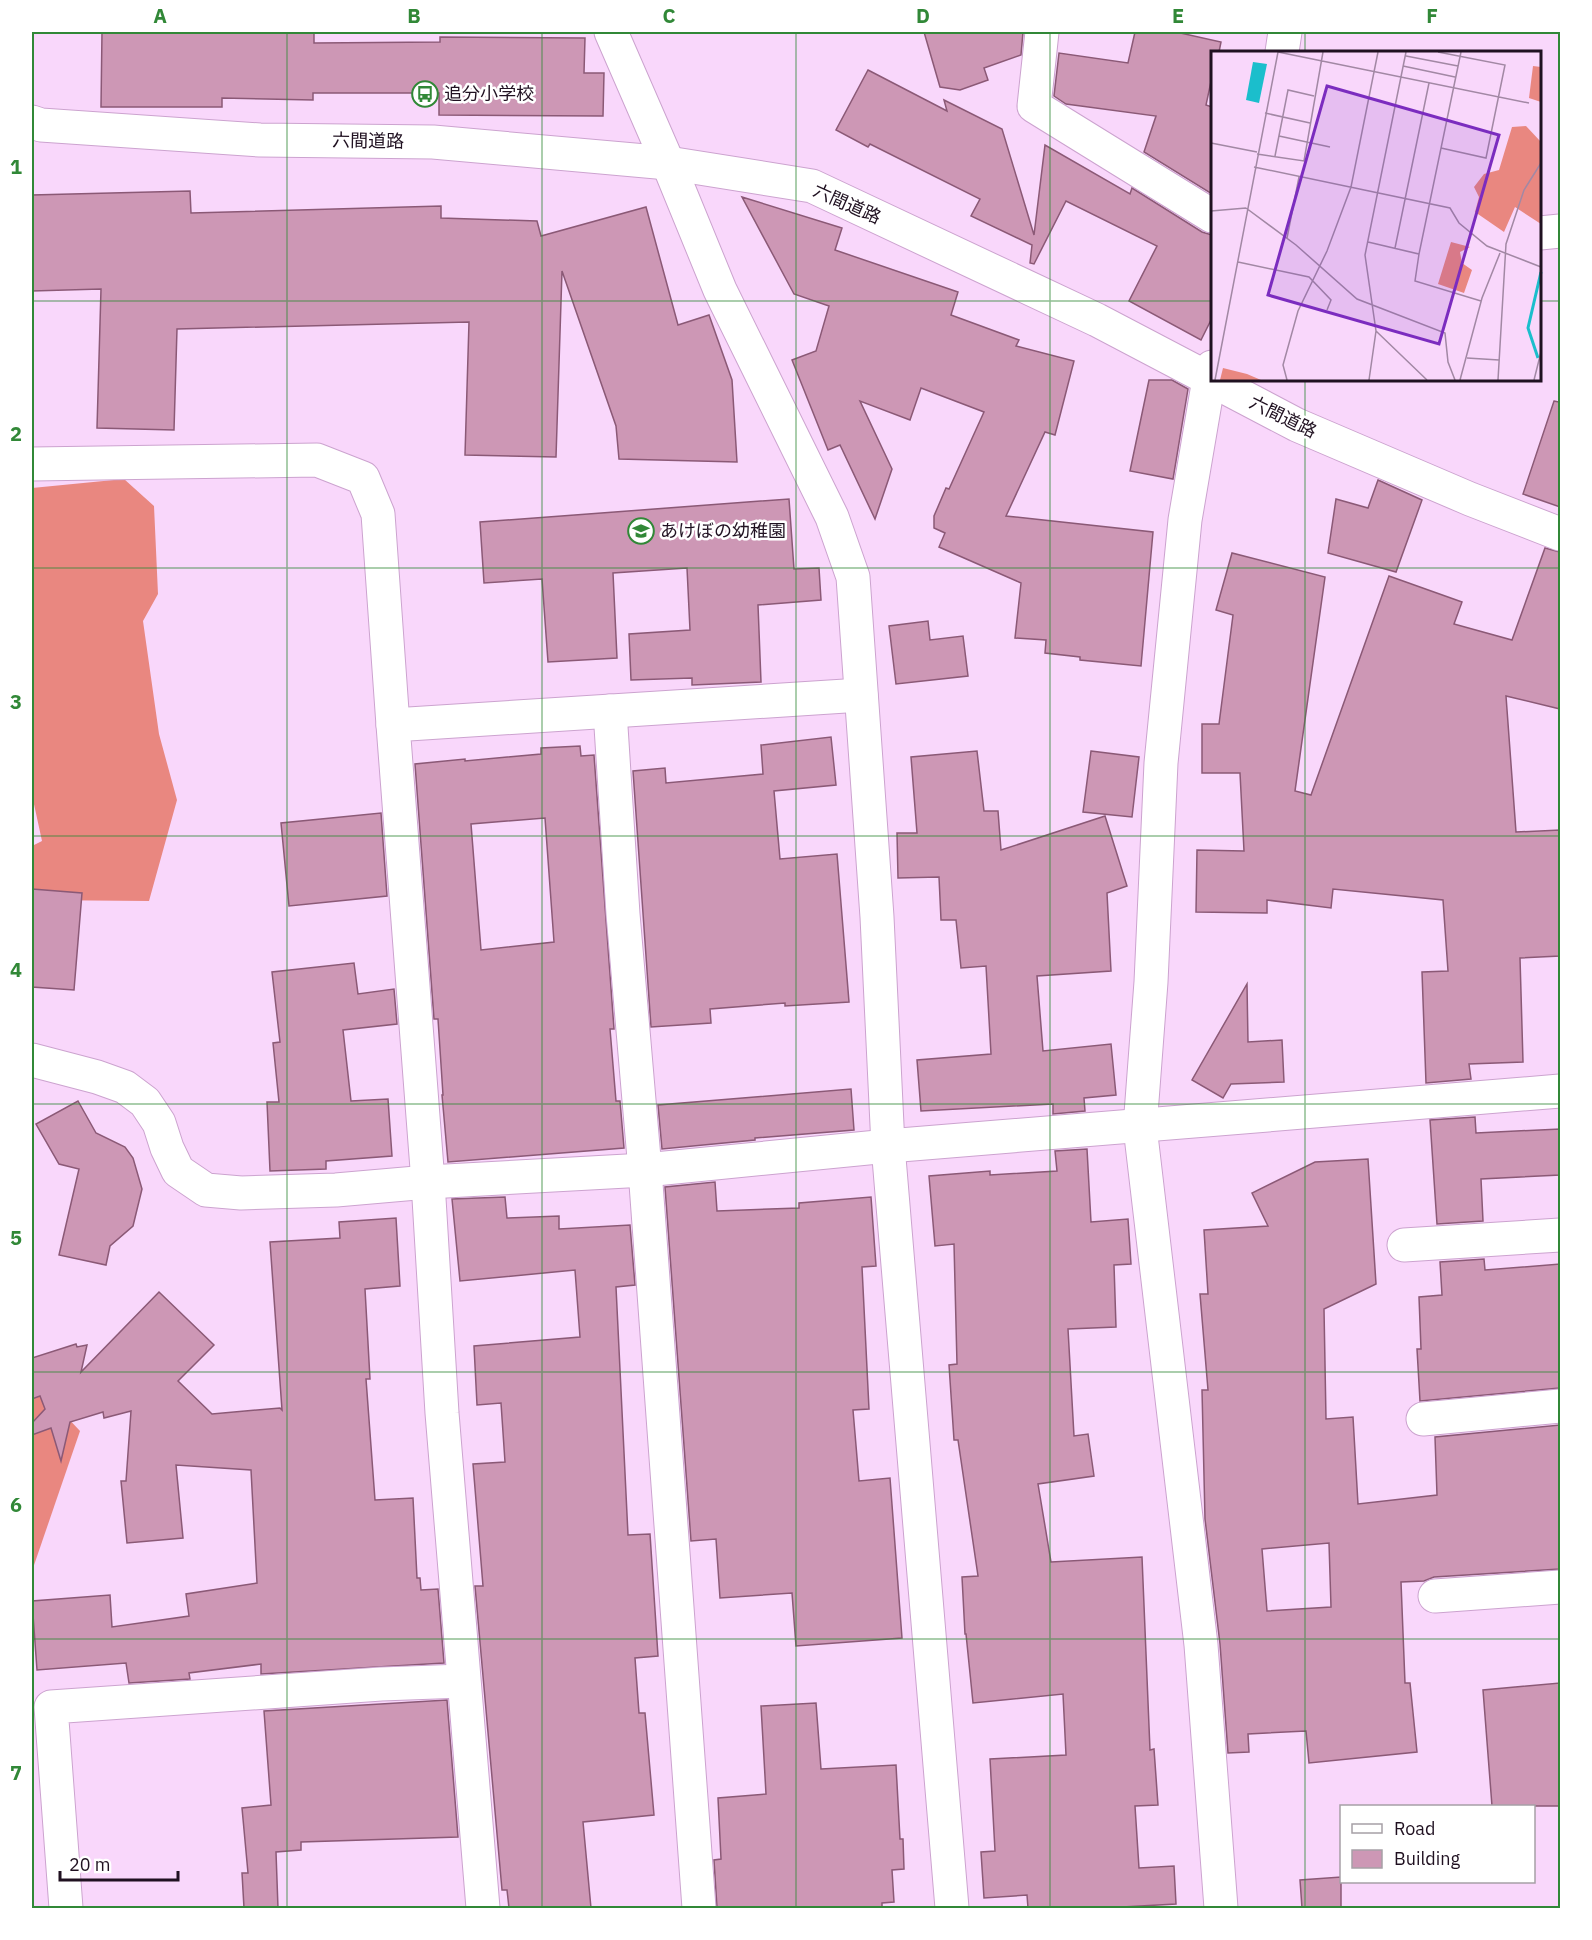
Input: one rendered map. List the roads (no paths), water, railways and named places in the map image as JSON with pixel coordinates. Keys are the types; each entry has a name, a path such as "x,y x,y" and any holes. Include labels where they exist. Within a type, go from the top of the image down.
{"street":[{"path":"610,32 668,163 720,290 832,517 853,577 877,917 888,1146 952,1908"},
{"path":"1042,32 1034,106 1211,215"},
{"path":"1282,51 1285,32"},
{"name":"六間道路","path":"32,122 41,125 260,140 433,142 668,163 812,186 1211,373"},
{"path":"1541,233 1560,231"},
{"path":"1211,373 1185,520 1161,763 1151,982 1140,1127 1201,1646 1221,1908"},
{"name":"六間道路","path":"1224,381 1298,426 1470,499 1560,534"},
{"path":"32,464 317,460 363,478 378,514 428,1182 442,1413 483,1908"},
{"path":"393,725 861,695"},
{"path":"610,711 623,914 645,1170 699,1908"},
{"path":"32,1060 125,1087 145,1102 159,1123 178,1171 206,1190 253,1193 336,1190 428,1182 645,1170 888,1146 1560,1091"},
{"path":"1404,1245 1560,1235"},
{"path":"1423,1419 1560,1406"},
{"path":"1435,1596 1560,1587"},
{"path":"66,1908 51,1707 381,1684 463,1681"}],"place":[{"name":"追分小学校","path":"425,94"},
{"name":"あけぼの幼稚園","path":"641,531"}]}
